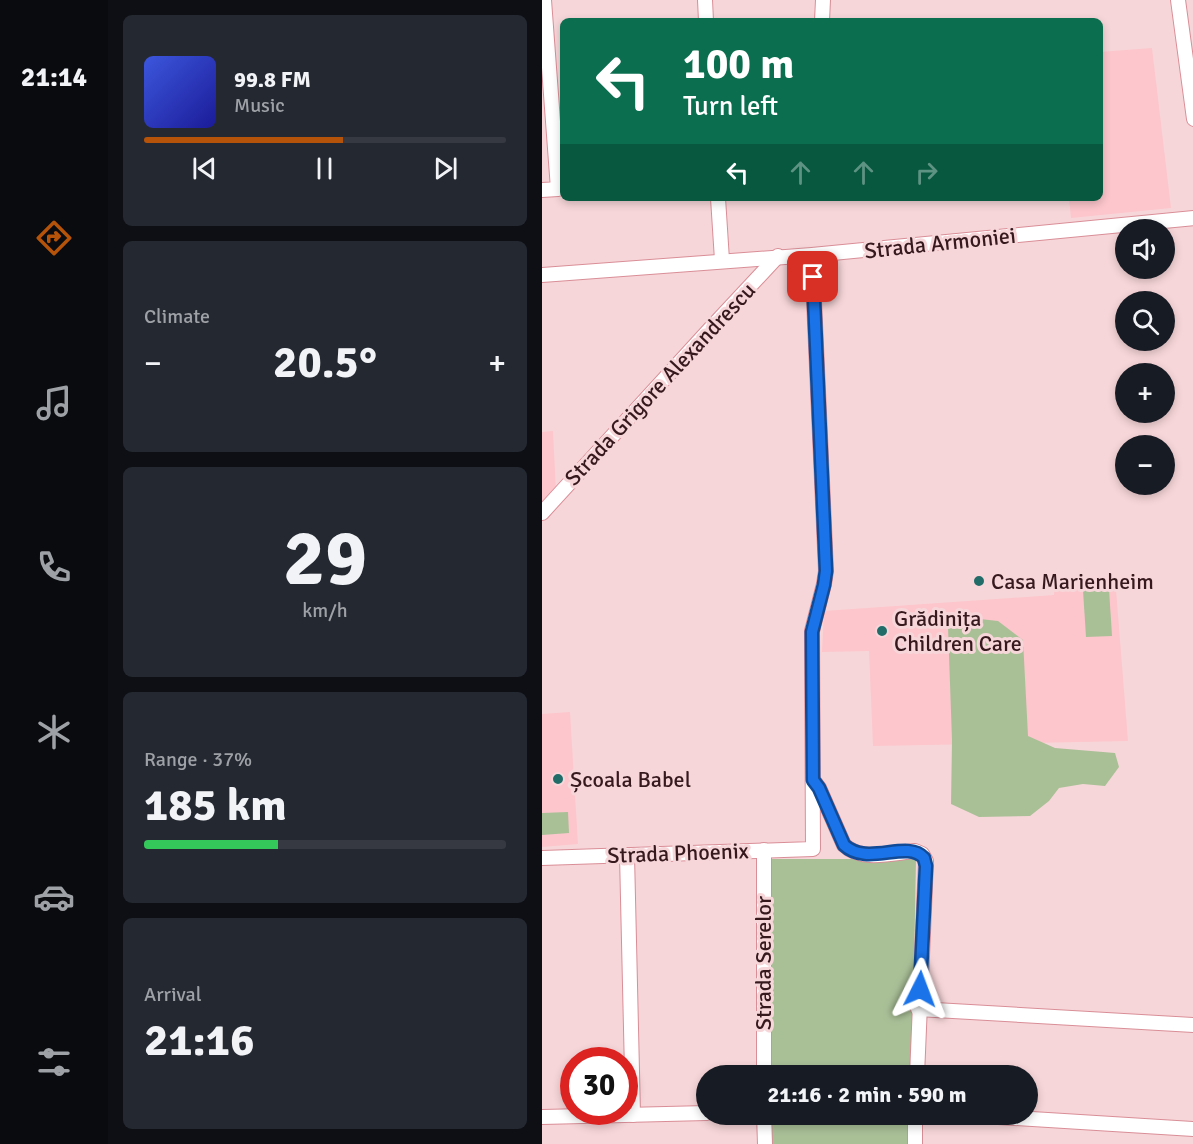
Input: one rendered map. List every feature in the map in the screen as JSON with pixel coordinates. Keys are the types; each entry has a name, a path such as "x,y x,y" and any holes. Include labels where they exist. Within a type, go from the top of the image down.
{"street":[{"path":"542,190 558,189 544,0"},
{"path":"705,0 706,18"},
{"path":"822,18 823,0"},
{"path":"1178,0 1193,119"},
{"path":"718,201 722,260"},
{"name":"Strada Armoniei","path":"542,274 812,255 1193,218"},
{"path":"812,255 826,571 812,632 813,780 848,849 857,854 866,855 915,851 924,858 926,866 917,1065"},
{"name":"Strada Grigore Alexandrescu","path":"542,513 778,256"},
{"name":"Strada Phoenix","path":"542,858 813,849 813,780"},
{"name":"Strada Serelor","path":"764,850 764,1065"},
{"path":"626,855 631,1047"},
{"path":"918,1009 1193,1024"},
{"path":"638,1115 696,1113"},
{"path":"542,1117 560,1117"},
{"path":"1038,1120 1193,1130"},
{"path":"764,1125 765,1144"},
{"path":"915,1144 916,1125"}],"shaded area":[{"path":"1152,48 1171,208 1071,218 1069,201 1103,201 1103,52"},
{"path":"553,431 556,492 542,507 542,432"},
{"path":"1115,577 1128,741 873,746 869,651 822,652 824,611 1054,595 1055,579"},
{"name":"Școala Babel","path":"570,712 578,844 542,847 542,714"}],"green space":[{"path":"1109,589 1112,636 1086,637 1083,590"},
{"path":"962,617 998,621 1023,640 1028,736 1055,748 1115,753 1119,767 1105,786 1083,784 1059,788 1049,801 1030,816 979,817 951,804 952,740 948,627"},
{"path":"568,812 569,833 542,835 542,813"},
{"path":"769,859 916,859 912,1065 770,1065"},
{"path":"770,1125 911,1125 911,1144 771,1144"}],"place":[{"name":"Casa Marienheim","path":"979,581"},
{"name":"Grădinița Children Care","path":"882,631"},
{"name":"Școala Babel","path":"558,779"}],"route":[{"path":"813,277 826,571 812,632 813,780 848,849 857,854 866,855 915,851 926,861 920,989"}]}
